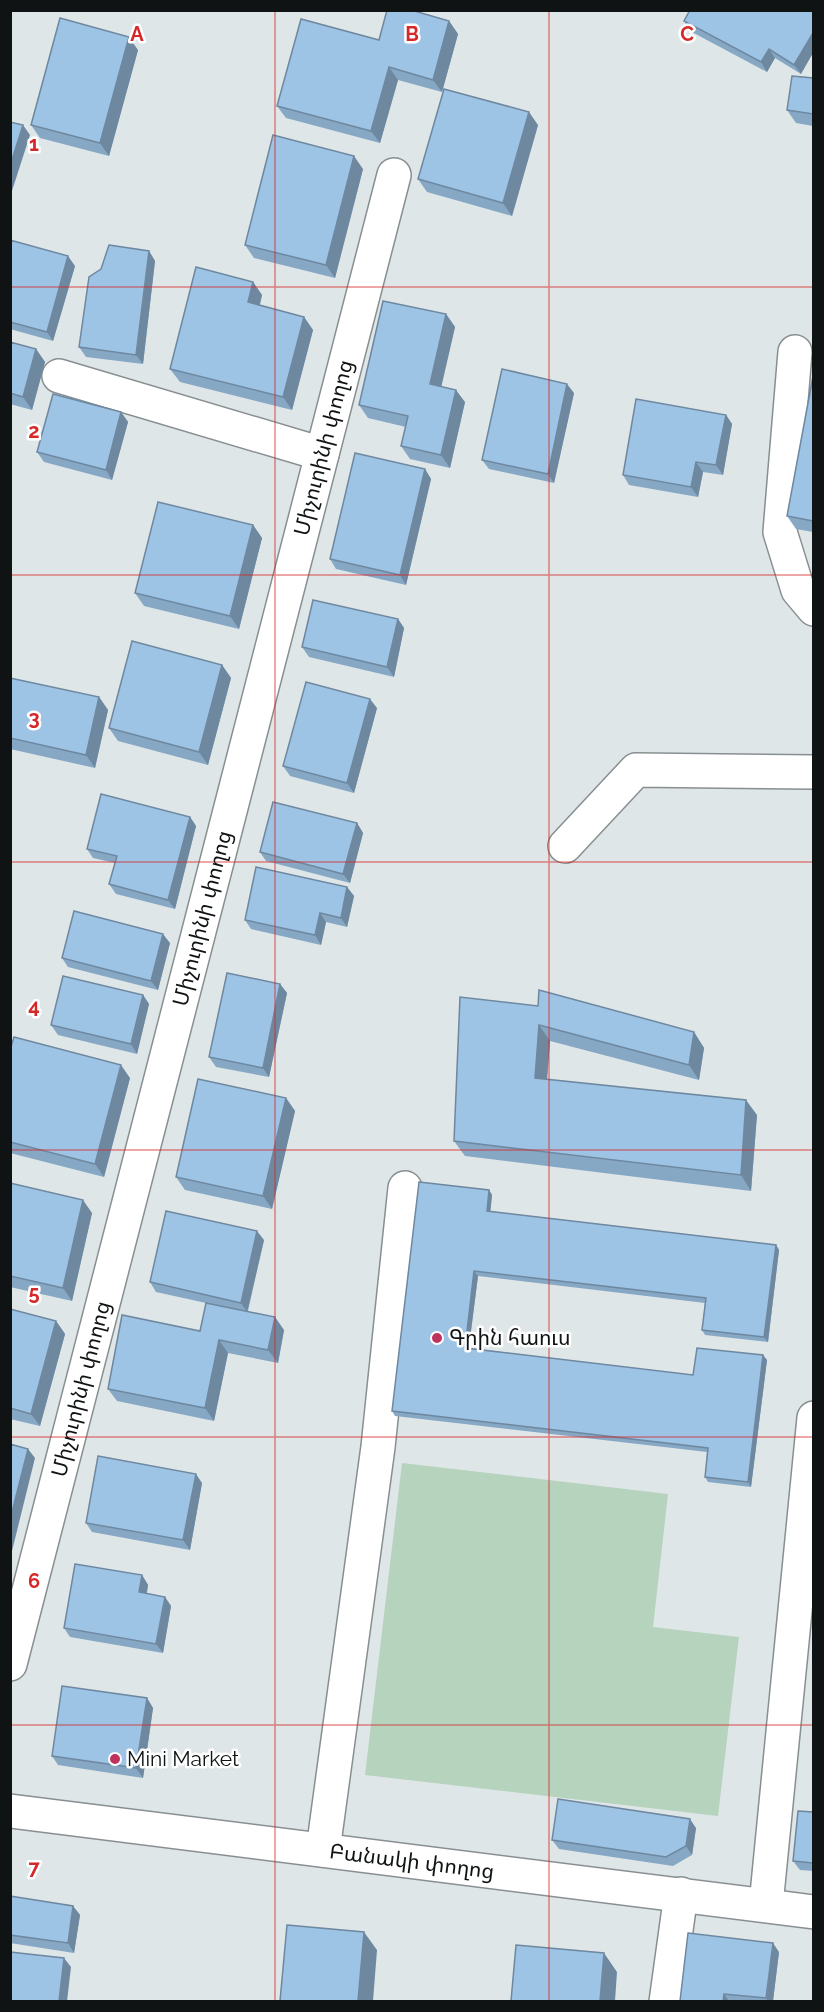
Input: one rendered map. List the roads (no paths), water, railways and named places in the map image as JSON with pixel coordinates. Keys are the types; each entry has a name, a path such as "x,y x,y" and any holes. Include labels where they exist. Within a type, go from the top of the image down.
{"street":[{"name":"Միչուրինի փողոց","path":"10,1664 394,175"},
{"path":"795,352 780,532 798,590 813,609"},
{"path":"59,376 322,454"},
{"path":"565,846 636,771 813,772"},
{"path":"322,1850 378,1447 405,1188"},
{"path":"766,1905 813,1418"},
{"name":"Բանակի փողոց","path":"10,1810 813,1911"},
{"path":"666,2001 681,1894"}],"place":[{"name":"Գրին հաուս","path":"437,1338"},
{"name":"Mini Market","path":"115,1759"}]}
